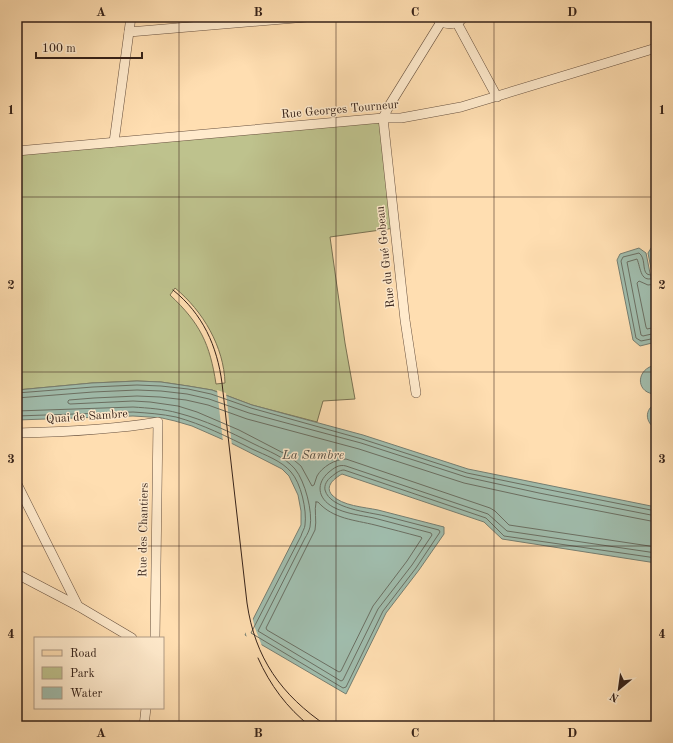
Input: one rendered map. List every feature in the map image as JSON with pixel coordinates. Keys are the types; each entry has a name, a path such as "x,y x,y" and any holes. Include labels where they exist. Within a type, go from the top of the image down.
{"street":[{"path":"114,142 131,17"},
{"path":"129,32 307,17"},
{"path":"383,118 438,20 448,24 460,20 497,97"},
{"name":"Rue Georges Tourneur","path":"17,151 383,118 401,118 455,108 497,97 656,48"},
{"name":"Rue du Gué Gobeau","path":"383,118 405,320 416,393"},
{"name":"Quai de Sambre","path":"17,433 63,432 132,427 158,422"},
{"name":"Rue des Chantiers","path":"155,637 158,422"},
{"path":"17,484 78,606"},
{"path":"17,574 78,606 130,637"},
{"path":"144,726 146,709"}],"green space":[{"path":"383,118 395,228 330,237 345,343 355,399 323,401 317,422 252,405 212,390 161,382 137,381 92,383 17,390 17,153","holes":["175,288 185,297 203,319 216,343 221,356 225,383 216,384 214,370 202,335 189,315 170,295"]}],"water":[{"path":"653,245 656,245 656,294 648,253"},
{"path":"639,248 646,253 656,303 656,342 640,346 633,340 617,260 620,254"},
{"path":"652,366 656,366 656,394 645,390 640,382 643,373"},
{"name":"La Sambre","path":"137,381 161,382 212,390 252,405 363,435 468,469 656,507 656,563 502,539 484,522 342,474 331,483 329,488 332,495 341,502 444,527 444,534 386,613 346,694 245,635 301,525 301,511 298,495 289,476 282,469 233,444 192,426 162,418 133,416 17,420 17,390 92,383"},
{"path":"656,403 656,429 652,426 647,416 649,409"}],"pier":[{"path":"217,390 226,393 232,446 223,442"},
{"path":"252,616 262,646 247,638 245,630"}],"tram line":[{"path":"173,290 184,299 200,320 212,344 220,369 247,603 256,641 273,674 284,688 296,701 327,726"},
{"path":"258,658 280,695 294,712 310,726"}]}
